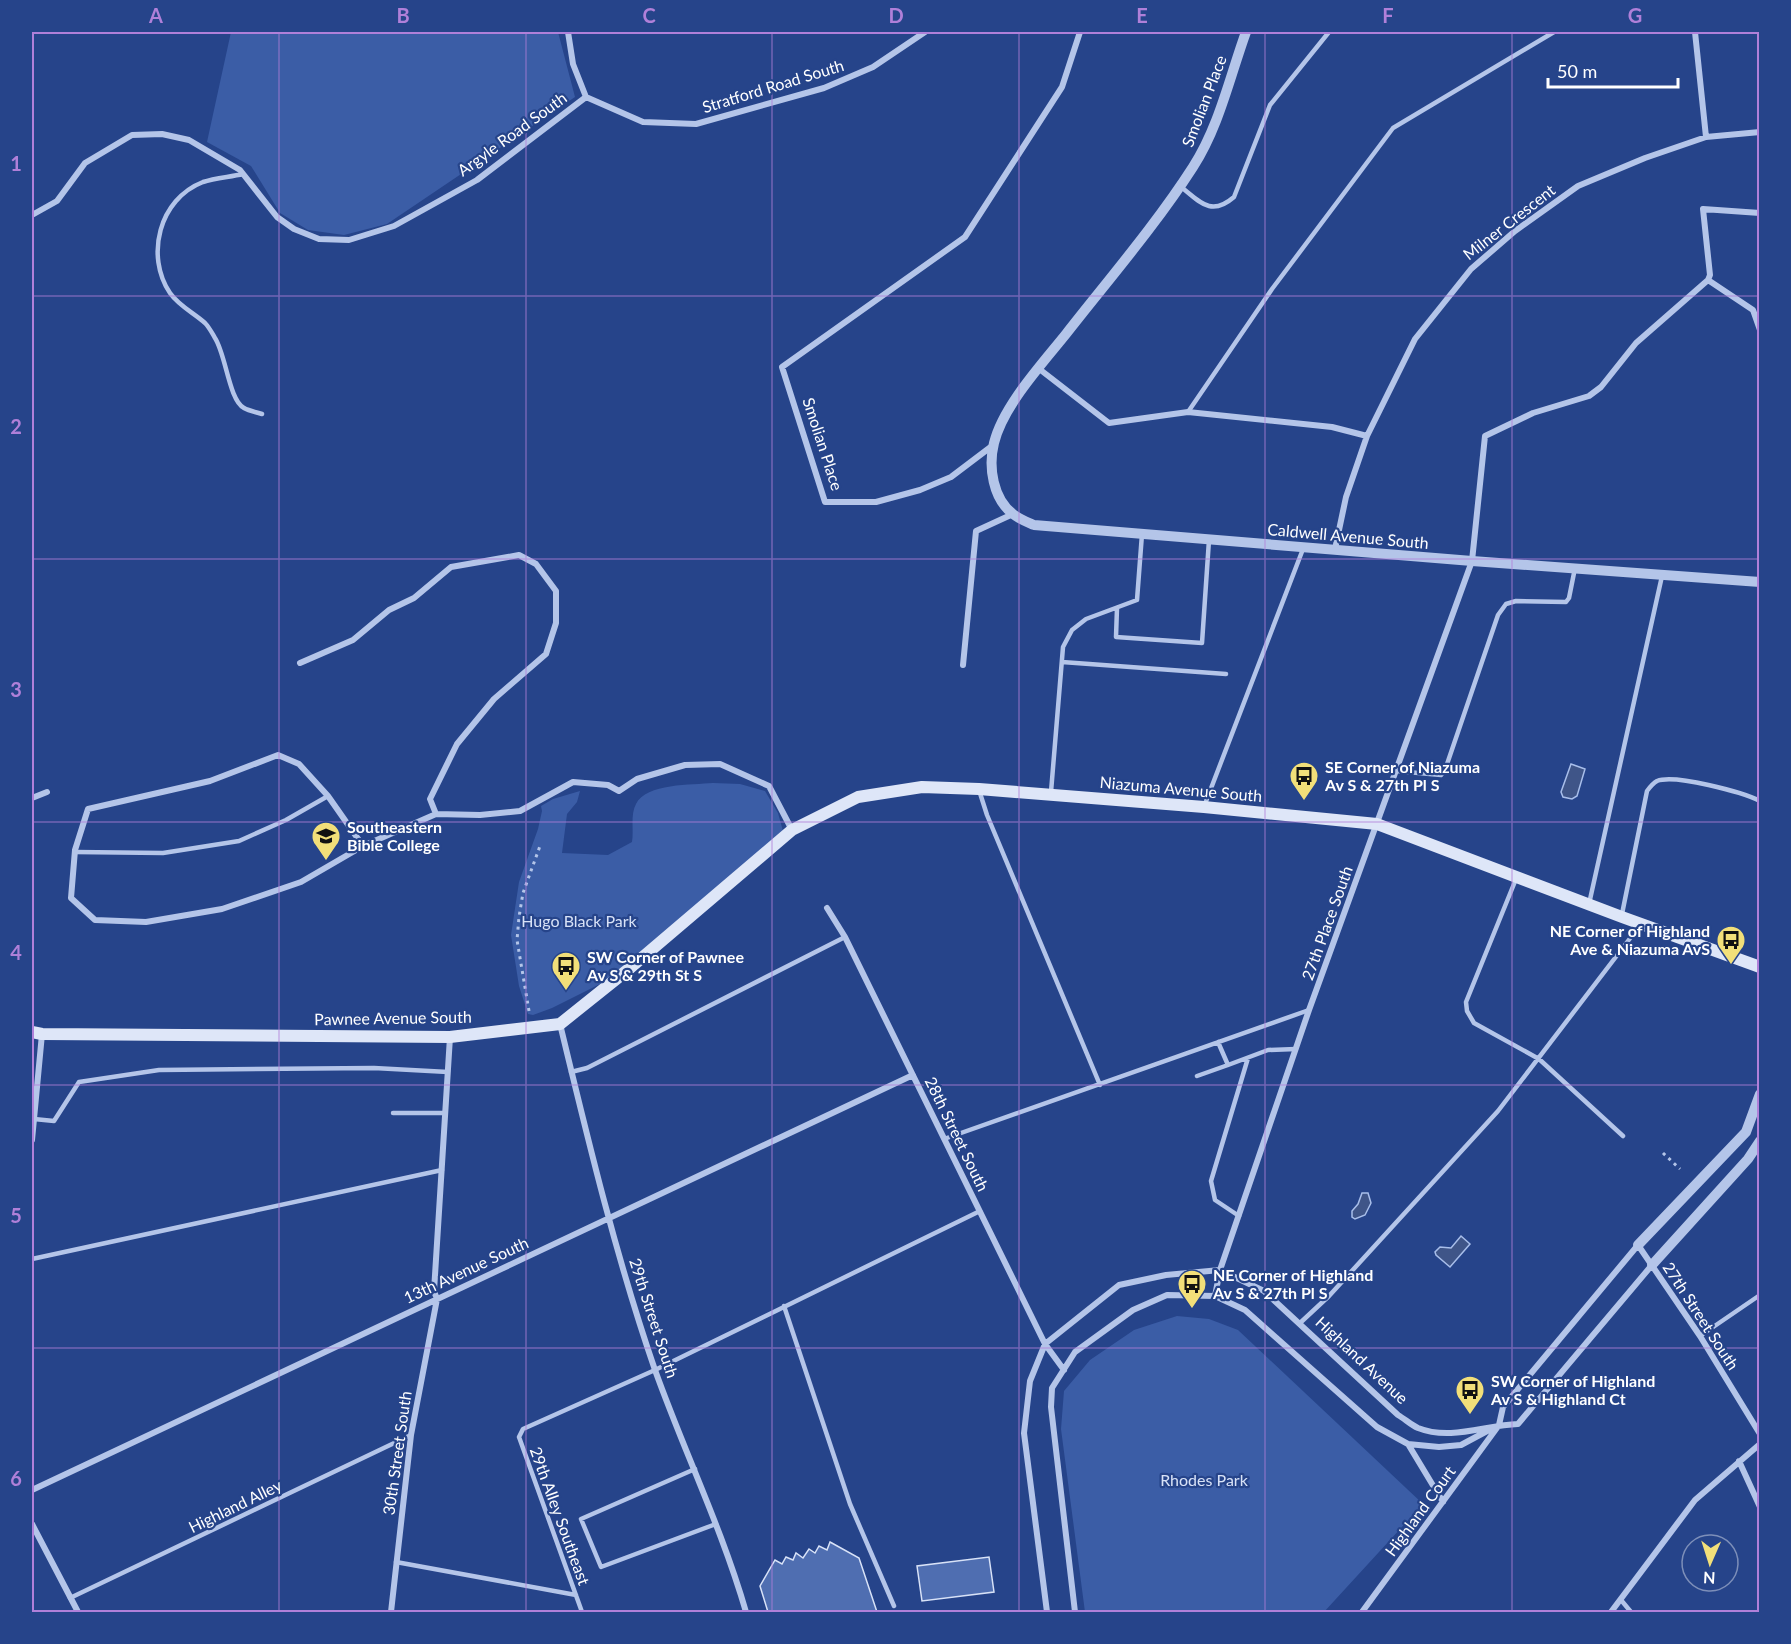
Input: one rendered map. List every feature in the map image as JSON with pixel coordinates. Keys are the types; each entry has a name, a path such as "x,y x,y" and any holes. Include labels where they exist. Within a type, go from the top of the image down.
{"main road":[{"name":"Niazuma Avenue South","path":"792,830 858,796 922,788 979,789 1377,824 1760,967"},
{"path":"560,1024 630,968 792,830"},
{"name":"Pawnee Avenue South","path":"37,1033 450,1037 560,1024"}],"street":[{"name":"Argyle Road South","path":"32,215 57,201 85,164 132,135 162,134 189,140 240,170 277,217 294,229 319,239 349,240 394,226 477,180 586,97 573,64 568,32"},
{"name":"Stratford Road South","path":"586,97 643,123 696,124 824,88 873,68 925,32"},
{"name":"Smolian Place","path":"1080,32 1062,87 965,237 782,367 825,502 876,502 920,490 951,477 993,445 1002,419 1038,369 1151,228 1194,165 1215,121 1246,32"},
{"path":"1695,32 1706,137"},
{"name":"Milner Crescent","path":"1335,549 1346,497 1367,436 1415,339 1471,269 1515,231 1578,186 1645,158 1706,137 1760,132"},
{"path":"1760,213 1703,209 1710,275 1708,280 1753,310 1760,330"},
{"name":"27th Place South","path":"1215,1296 1221,1270 1296,1049 1472,561 1485,436 1533,413 1589,396 1601,387 1636,343 1708,280"},
{"path":"1038,369 1109,423 1188,412 1332,427 1367,436"},
{"path":"963,665 976,531 1012,514 998,496 991,470 993,445"},
{"name":"Caldwell Avenue South","path":"1012,514 1034,525 1760,582"},
{"path":"300,663 353,640 389,610 414,598 451,567 519,555 536,564 556,591 556,623 546,654 494,699 457,744 430,799 436,814"},
{"path":"363,846 328,796 299,764 278,755 210,781 88,809 75,852 71,898 95,920 146,922 222,909 301,882 363,846 436,814 520,811 573,782 588,782 619,791 637,779 685,765 720,764 769,786 792,830"},
{"path":"32,798 47,792"},
{"name":"28th Street South","path":"827,908 845,937 1045,1344 1064,1370"},
{"name":"29th Street South","path":"560,1024 608,1218 655,1370 732,1562 746,1612"},
{"path":"32,1140 37,1033"},
{"name":"30th Street South","path":"391,1612 411,1435 437,1299 434,1291 450,1037"},
{"name":"13th Avenue South","path":"32,1490 913,1075"},
{"path":"1499,1425 1503,1407 1638,1245 1746,1132 1760,1094"},
{"name":"Highland Avenue","path":"1221,1270 1264,1291 1398,1414 1417,1428 1444,1434 1518,1424 1652,1265 1748,1159 1760,1141"},
{"name":"27th Street South","path":"1638,1245 1700,1336 1760,1434"},
{"path":"1047,1612 1024,1433 1030,1381 1045,1344 1119,1285 1166,1275 1221,1270"},
{"name":"Highland Avenue","path":"1075,1612 1051,1407 1052,1388 1075,1352 1132,1310 1167,1295 1215,1296 1245,1310 1377,1427 1408,1444 1439,1448 1461,1444 1499,1425"},
{"name":"Highland Court","path":"1362,1612 1499,1425"},
{"path":"1408,1444 1443,1502"},
{"path":"1611,1612 1695,1500 1760,1444"},
{"path":"1739,1461 1760,1507"},
{"path":"32,1524 78,1612"}],"lane":[{"path":"1180,186 1208,206 1215,208 1226,204 1234,197 1270,105 1329,32"},
{"path":"1188,412 1272,289 1393,128 1554,32"},
{"path":"243,174 203,182 184,193 169,208 160,231 157,257 162,278 171,295 206,324 218,343 233,394 242,408 261,414"},
{"path":"1050,795 1063,647 1072,630 1086,619 1137,600 1142,534"},
{"path":"1117,608 1116,637 1202,643 1209,539"},
{"path":"1204,807 1303,547"},
{"path":"1396,771 1441,776 1498,615 1506,604 1516,601 1566,602 1569,598 1575,568"},
{"path":"1589,904 1663,574"},
{"path":"1062,662 1226,674"},
{"path":"1622,917 1647,791 1655,782 1670,778 1746,794 1760,801"},
{"path":"979,789 987,815 1100,1085"},
{"path":"75,852 163,853 239,841 286,820 328,796"},
{"path":"1517,877 1466,1002 1467,1011 1474,1023 1539,1059 1623,1136"},
{"path":"1300,1323 1329,1296 1498,1111 1641,924"},
{"path":"571,1072 587,1068 845,937"},
{"path":"944,1139 1310,1010"},
{"path":"1218,1042 1228,1065"},
{"path":"1197,1076 1268,1050 1296,1049"},
{"path":"1239,1216 1215,1200 1211,1181 1248,1058"},
{"path":"34,1119 54,1121 79,1082 159,1070 374,1068 448,1072"},
{"path":"393,1113 446,1113"},
{"path":"32,1259 442,1170"},
{"name":"29th Alley Southeast","path":"582,1612 519,1437 523,1429 655,1370 980,1211"},
{"path":"1700,1336 1760,1295"},
{"path":"784,1306 850,1504 894,1606"},
{"name":"Highland Alley","path":"70,1598 411,1435"},
{"path":"695,1469 581,1519 601,1567 716,1524"},
{"path":"396,1562 576,1595"},
{"path":"1621,1600 1631,1612"}],"path":[{"path":"529,1011 517,940 523,893 540,846"},
{"path":"1663,1153 1680,1169"}],"green space":[{"path":"231,32 558,32 575,97 387,224 344,235 308,230 280,213 251,166 207,142"},
{"name":"Hugo Black Park","path":"740,784 765,791 778,813 783,831 608,980 552,1008 533,1015 528,1014 519,986 511,935 519,882 538,829 541,806 553,799 580,791 577,802 567,814 562,853 608,855 632,842 633,813 641,797 649,792 670,786"},
{"name":"Rhodes Park","path":"1177,1316 1209,1319 1238,1330 1423,1504 1324,1612 1085,1612 1061,1429 1064,1391 1090,1360 1134,1330"}],"shaded area":[{"path":"1571,764 1585,769 1577,796 1572,799 1563,797 1561,792"},
{"path":"1362,1193 1368,1193 1371,1203 1365,1215 1355,1219 1352,1217 1352,1211 1358,1204"},
{"path":"1461,1236 1470,1244 1450,1267 1435,1252 1440,1247 1451,1248"}],"building":[{"path":"830,1542 859,1558 877,1612 768,1612 760,1586 775,1560 782,1564 786,1557 793,1560 796,1553 803,1558 809,1549 815,1553 819,1546 827,1550"},
{"path":"989,1557 994,1592 922,1601 917,1566"}],"place":[{"name":"SE Corner of Niazuma Av S & 27th Pl S","path":"1304,802"},
{"name":"Southeastern Bible College","path":"326,862"},
{"name":"NE Corner of Highland Ave & Niazuma AvS","path":"1731,966"},
{"name":"SW Corner of Pawnee Av S & 29th St S","path":"566,992"},
{"name":"NE Corner of Highland Av S & 27th Pl S","path":"1192,1310"},
{"name":"SW Corner of Highland Av S & Highland Ct","path":"1470,1416"}]}
